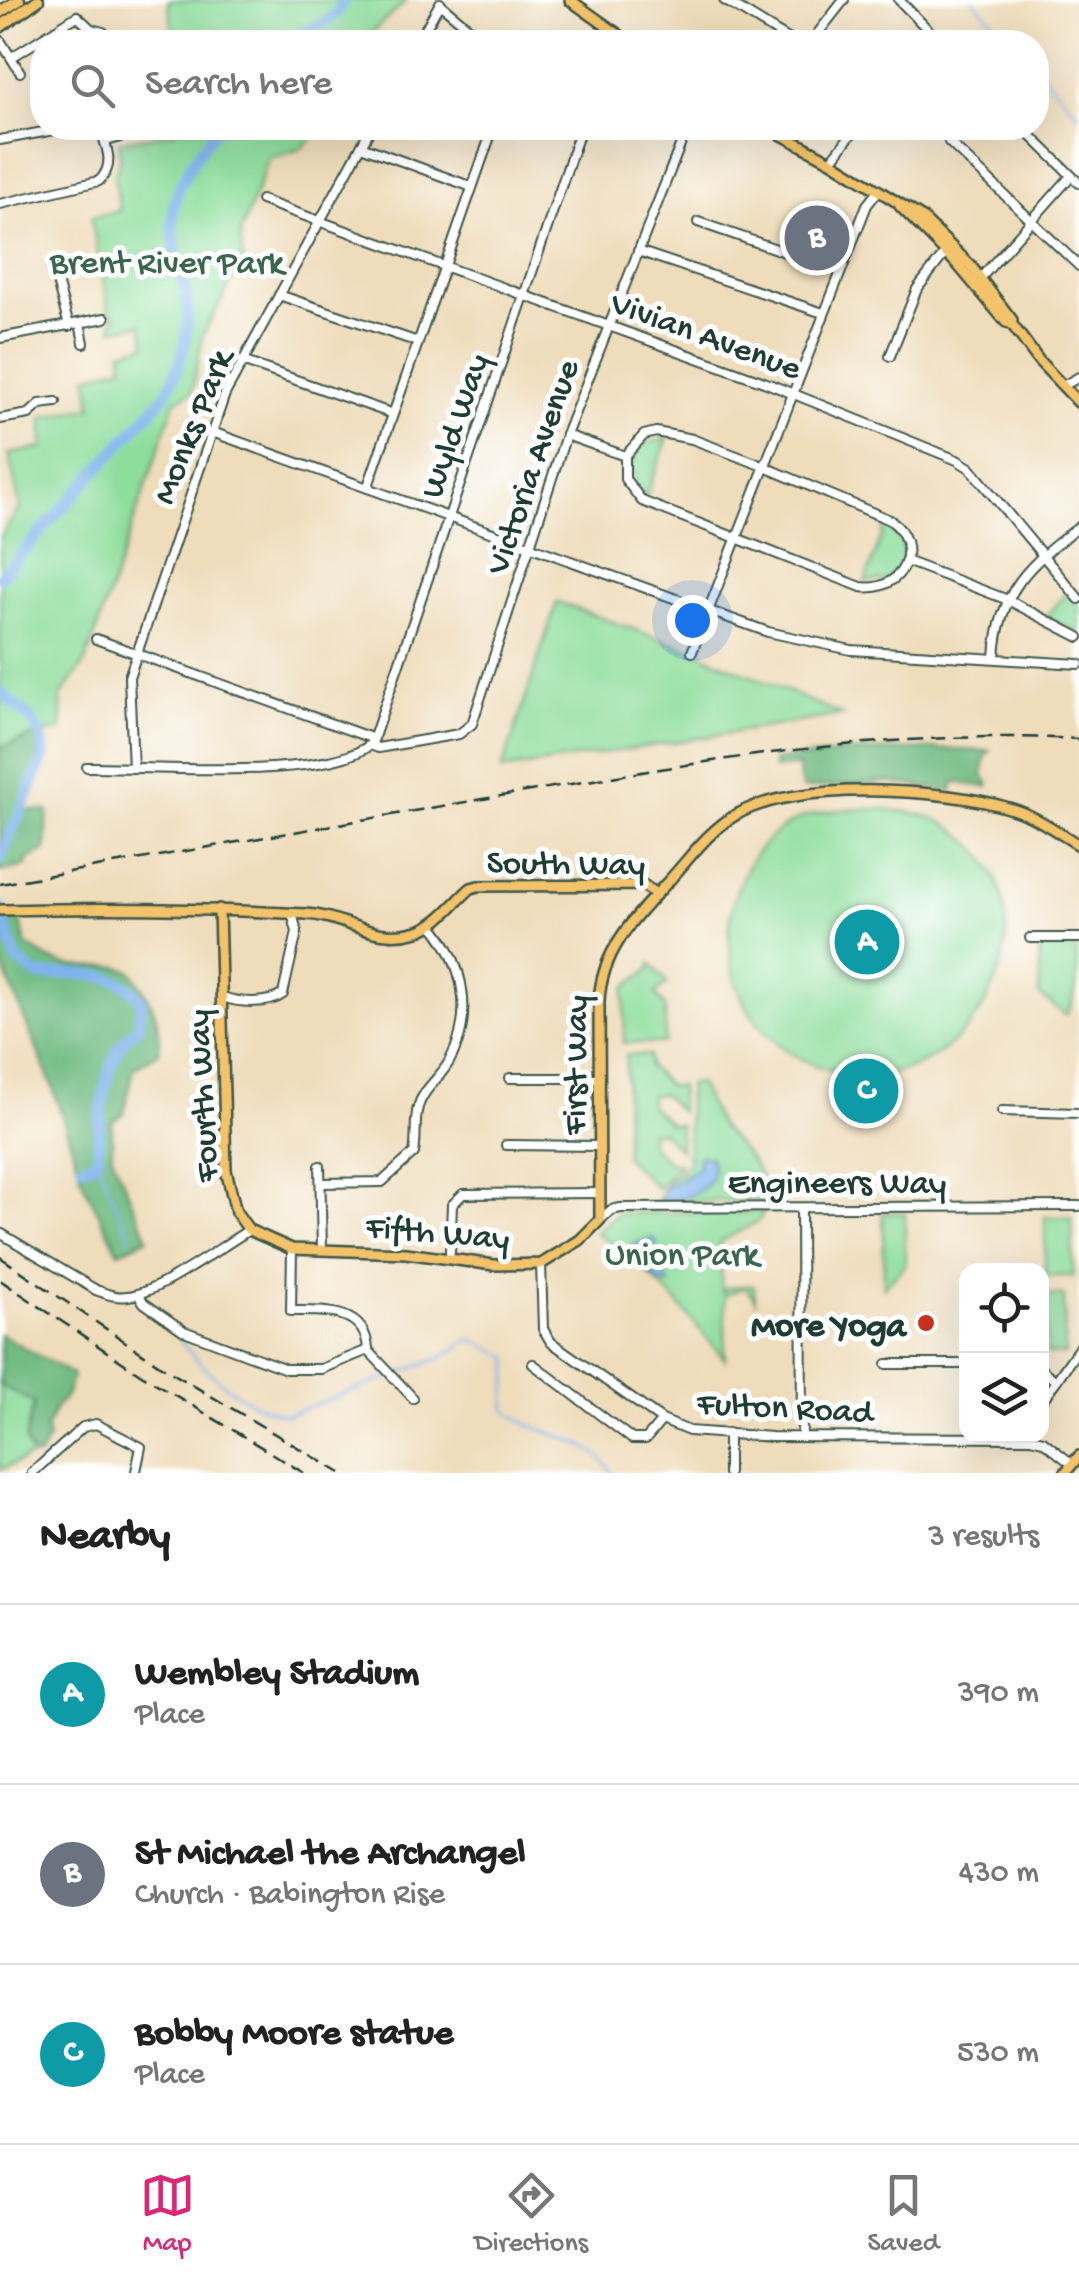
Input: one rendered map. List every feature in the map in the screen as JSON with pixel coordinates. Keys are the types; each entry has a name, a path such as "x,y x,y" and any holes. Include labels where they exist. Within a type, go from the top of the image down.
{"highway":[{"path":"0,12 19,0"},
{"path":"0,27 38,0"}],"main road":[{"path":"570,0 604,30"},
{"path":"792,140 921,217 1079,403"},
{"name":"South Way","path":"432,925 470,888 643,886 656,894 728,820 750,808 787,798 885,790 969,800 1014,809 1079,844"},
{"name":"First Way","path":"600,1194 600,992 605,967 622,933 656,894"},
{"path":"0,910 222,909 292,913 329,917 371,933 416,932 432,925"},
{"name":"Fourth Way","path":"222,909 226,1170 236,1212 248,1230"},
{"path":"600,1194 600,1220"},
{"name":"Fifth Way","path":"292,1249 406,1253 494,1266 541,1264 580,1240 600,1220"},
{"path":"248,1230 292,1249"},
{"path":"1063,1473 1076,1460"}],"street":[{"path":"584,12 592,0"},
{"path":"724,0 773,30"},
{"path":"820,30 844,0"},
{"path":"899,0 927,30"},
{"path":"425,30 441,2 472,30"},
{"path":"56,30 78,16 91,30"},
{"path":"0,40 20,72"},
{"path":"12,58 30,47"},
{"path":"0,140 30,134"},
{"path":"0,204 100,182 109,160 107,140"},
{"name":"Monks Park","path":"132,768 128,688 135,653 225,394 364,140"},
{"path":"368,486 489,140"},
{"name":"Wyld Way","path":"372,742 577,140"},
{"name":"Victoria Avenue","path":"372,742 381,748 459,734 469,728 566,435 682,140"},
{"path":"831,161 847,140"},
{"path":"951,140 1079,266"},
{"path":"1035,140 1079,183"},
{"path":"361,146 472,187"},
{"path":"978,281 1071,176"},
{"path":"692,652 840,270 878,191"},
{"name":"Vivian Avenue","path":"261,200 794,394 970,468 1077,592"},
{"path":"698,222 840,270"},
{"path":"890,356 917,289 949,249"},
{"path":"638,251 823,313"},
{"path":"53,266 69,326"},
{"path":"279,294 418,342"},
{"path":"0,338 105,318"},
{"path":"80,323 84,343"},
{"path":"242,361 393,414"},
{"path":"1064,386 1079,377"},
{"path":"0,416 29,414 40,404 56,402"},
{"path":"212,432 768,632 833,648 1079,664"},
{"path":"667,432 764,467 890,520 904,537 906,561 902,572 889,584 872,589 861,587 642,501 625,479 626,456 644,435 667,432"},
{"path":"566,435 626,456"},
{"path":"995,658 1000,620 1022,576 1043,553 1079,526"},
{"path":"906,561 1008,600 1079,637"},
{"path":"96,639 372,742"},
{"path":"86,767 271,769 352,754 372,742"},
{"path":"222,997 232,1001 280,998 297,932 292,913"},
{"path":"322,1184 380,1182 414,1153 418,1107 451,1059 462,1026 464,994 454,961 432,925"},
{"path":"1030,938 1079,938"},
{"path":"510,1078 600,1078"},
{"path":"1002,1112 1079,1113"},
{"path":"506,1145 599,1146"},
{"path":"320,1166 322,1249"},
{"path":"450,1252 452,1205 463,1194 600,1194 608,1206 621,1208"},
{"name":"Engineers Way","path":"600,1220 611,1210 621,1208 1079,1206"},
{"path":"800,1208 802,1436"},
{"path":"0,1232 112,1296 138,1294 248,1230"},
{"path":"292,1249 291,1311 348,1315 368,1339 368,1350 413,1398"},
{"name":"Fulton Road","path":"541,1264 544,1329 552,1342 662,1420 689,1432 959,1437"},
{"path":"138,1294 184,1331 286,1370 320,1369 368,1350"},
{"path":"1049,1391 1079,1348"},
{"path":"533,1364 632,1439 646,1439 662,1420"},
{"path":"886,1364 959,1364"},
{"path":"1049,1376 1056,1381"},
{"path":"32,1473 82,1428 96,1424 142,1448 136,1471"},
{"path":"728,1433 728,1473"},
{"name":"Fulton Road","path":"1045,1443 1076,1460"},
{"path":"1058,1452 1063,1473"}],"green space":[{"path":"168,0 406,0 374,30 171,30"},
{"name":"Brent River Park","path":"309,140 292,152 269,158 240,234 243,260 203,335 192,392 175,401 86,661 61,696 62,730 0,748 0,537 20,508 9,454 43,448 43,417 92,407 88,376 123,366 122,351 146,345 142,324 113,329 116,315 110,315 91,217 120,211 114,176 120,160 119,142"},
{"path":"668,438 646,496 633,477 635,457 643,444"},
{"path":"886,524 902,542 903,562 887,580 865,582"},
{"path":"1068,591 1079,603 1079,633 1046,617"},
{"path":"557,602 697,652 842,715 502,770"},
{"path":"36,735 39,756 27,810 48,811 46,850 27,860 26,866 0,872 0,748"},
{"path":"990,751 985,757 983,776 988,787 954,782 952,791 886,782 802,789 798,766 774,769 773,761 848,752"},
{"path":"883,809 920,814 942,822 981,854 1002,894 1005,939 994,984 971,1023 936,1055 893,1073 843,1073 788,1051 750,1013 731,962 733,904 752,859 767,840 787,825 821,812"},
{"path":"21,921 26,944 53,961 131,971 157,1021 158,1053 134,1068 124,1113 112,1122 112,1156 148,1238 119,1252 84,1185 53,1088 0,960 0,922"},
{"path":"1040,944 1075,944 1077,981 1066,1015 1039,995"},
{"path":"651,963 667,983 655,994 665,1007 665,1043 624,1043 625,988 650,969"},
{"path":"626,1055 649,1055 649,1067 668,1086 679,1086 680,1112 662,1094 650,1095 650,1106 670,1124 680,1125 680,1150 662,1132 650,1132 650,1144 670,1163 680,1164 657,1188 625,1157"},
{"name":"Union Park","path":"699,1084 718,1122 756,1169 764,1201 658,1201 666,1183 688,1164 688,1086"},
{"name":"Union Park","path":"765,1212 757,1222 720,1242 722,1292 726,1288 754,1285 755,1300 746,1287 725,1295 725,1359 674,1299 629,1255 595,1233 618,1213"},
{"path":"883,1213 905,1213 905,1265 884,1287"},
{"path":"1045,1217 1072,1217 1073,1276 1049,1276 1049,1263 1045,1263"},
{"path":"1049,1295 1064,1296 1065,1354 1049,1354"},
{"path":"0,1334 73,1375 66,1397 56,1406 46,1429 48,1440 39,1457 32,1456 25,1440 34,1403 0,1385"},
{"path":"0,1385 34,1403 25,1440 32,1456 0,1470"}],"water":[{"path":"699,1155 710,1157 711,1177 706,1185 690,1196 660,1201 663,1189 698,1168"},
{"path":"651,1238 656,1241 656,1260 669,1284 661,1284 629,1253 633,1245"}],"waterway":[{"path":"309,30 332,17 344,0"},
{"path":"973,0 1002,30"},
{"path":"1049,82 1079,114"},
{"path":"0,577 169,387 183,351 188,313 174,234 174,207 185,176 208,140"},
{"path":"0,692 30,718 42,738 44,757 0,859"},
{"path":"0,906 16,959 38,976 81,974 109,978 121,982 142,1001 138,1028 127,1037 111,1068 102,1107 97,1161 82,1166"},
{"path":"97,1161 131,1239"},
{"path":"180,1341 227,1387 255,1404 287,1415 441,1358 471,1339 510,1358 505,1408 531,1425 590,1450 612,1473"}],"railway":[{"path":"0,884 735,758 940,738 1079,739"},
{"path":"0,1257 167,1370 341,1473"},
{"path":"0,1280 140,1374 304,1473"}],"place":[{"name":"St Michael the Archangel","path":"817,238"},
{"name":"Wembley Stadium","path":"867,942"},
{"name":"Bobby Moore statue","path":"866,1091"},
{"name":"More Yoga","path":"926,1323"}]}
